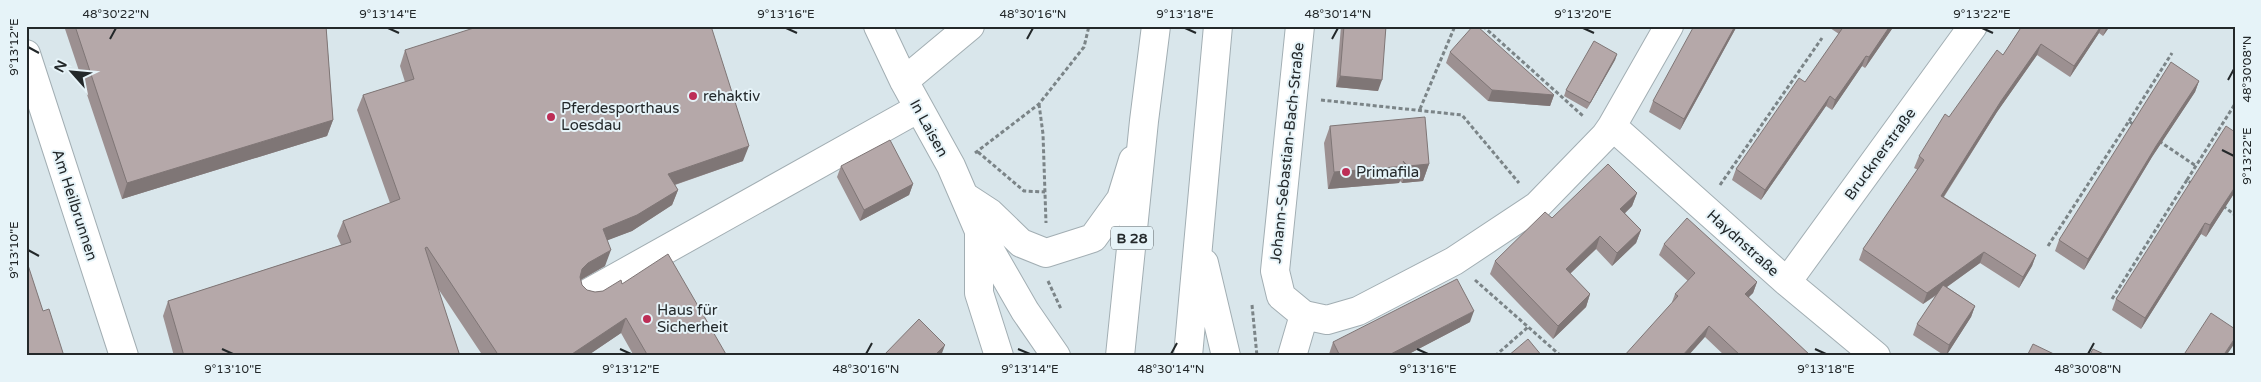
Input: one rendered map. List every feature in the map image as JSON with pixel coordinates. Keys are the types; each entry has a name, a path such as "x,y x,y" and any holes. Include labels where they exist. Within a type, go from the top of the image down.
{"street":[{"name":"In Laisen","path":"878,26 904,82 950,166 979,231 1025,311 1056,356"},
{"path":"904,82 970,26"},
{"name":"B 28","path":"1120,356 1144,121 1156,26"},
{"path":"1188,356 1197,232 1218,26"},
{"name":"Johann-Sebastian-Bach-Straße","path":"1300,26 1274,271 1280,296 1304,315"},
{"path":"1292,356 1304,315 1327,320 1358,311 1454,261 1538,206 1608,131 1669,26"},
{"name":"Brucknerstraße","path":"1787,282 1973,26"},
{"name":"Am Heilbrunnen","path":"26,54 124,356"},
{"path":"590,292 919,108"},
{"path":"963,195 990,213 1021,243 1046,253 1093,238 1121,199 1144,121"},
{"name":"Haydnstraße","path":"1608,131 1704,208 1787,282 1876,356"},
{"name":"In Laisen","path":"979,231 979,293 999,356"},
{"path":"1197,232 1226,356"}],"path":[{"path":"950,166 977,152 1038,104 1084,48 1089,26"},
{"path":"1420,109 1455,26"},
{"path":"1483,26 1608,131"},
{"path":"1704,208 1822,38"},
{"path":"2048,246 2172,53"},
{"path":"1293,97 1420,109 1462,115 1538,206"},
{"path":"1038,104 1043,134 1046,229"},
{"path":"2112,299 2235,104"},
{"path":"2129,121 2136,126"},
{"path":"2151,136 2196,166"},
{"path":"977,152 1024,191 1045,192"},
{"path":"2187,180 2195,186"},
{"path":"2219,203 2235,215"},
{"path":"1454,261 1561,356"},
{"path":"1046,276 1062,312"},
{"path":"1495,356 1528,328"}],"building":[{"path":"75,26 326,26 333,120 127,183"},
{"path":"480,26 711,26 749,146 668,174 678,190 637,215 603,229 611,250 588,263 582,269 580,277 582,285 587,290 603,291 621,280 622,284 668,254 727,356 648,356 626,318 569,356 499,356 427,247 425,248 460,356 184,356 168,301 351,242 343,221 400,199 363,95 414,79 405,50"},
{"path":"1344,26 1386,26 1382,80 1340,76"},
{"path":"1473,26 1477,26 1554,95 1492,90 1450,52"},
{"path":"1694,26 1735,26 1684,119 1653,101"},
{"path":"1844,26 1890,26 1869,57 1866,56 1835,100 1830,96 1765,190 1736,169 1799,78 1805,82"},
{"path":"2022,26 2101,26 2074,66 2041,44 2001,101 1941,196 2036,255 2023,277 1984,252 1927,293 1863,249 1924,160 1919,156 1945,114 1949,117 1997,50 2003,55"},
{"path":"1594,41 1617,54 1590,103 1566,90"},
{"path":"2171,62 2199,81 2156,146 2088,259 2059,240"},
{"path":"1425,117 1429,164 1408,166 1403,161 1406,166 1334,172 1330,126"},
{"path":"2226,126 2235,132 2235,187 2210,225 2205,223 2145,318 2116,299"},
{"path":"890,140 913,184 864,210 841,166"},
{"path":"1608,164 1637,193 1620,209 1641,230 1617,253 1600,236 1566,269 1590,294 1558,326 1495,261 1545,212 1552,218"},
{"path":"1687,218 1757,282 1745,294 1811,356 1741,356 1709,326 1682,356 1624,356 1678,296 1675,294 1695,273 1664,244"},
{"path":"26,259 43,311 49,309 64,356 26,356"},
{"path":"1457,279 1474,311 1387,356 1340,356 1333,342"},
{"path":"1943,285 1975,306 1949,345 1917,324"},
{"path":"2211,313 2235,329 2235,338 2223,356 2183,356"},
{"path":"919,319 945,345 934,356 883,356"},
{"path":"1528,339 1542,356 1508,356"},
{"path":"2033,344 2058,356 2027,356"},
{"path":"2093,349 2108,356 2089,356"}],"place":[{"name":"rehaktiv","path":"693,96"},
{"name":"Pferdesporthaus Loesdau","path":"551,117"},
{"name":"Primafila","path":"1346,172"},
{"name":"Haus für Sicherheit","path":"647,319"}]}
